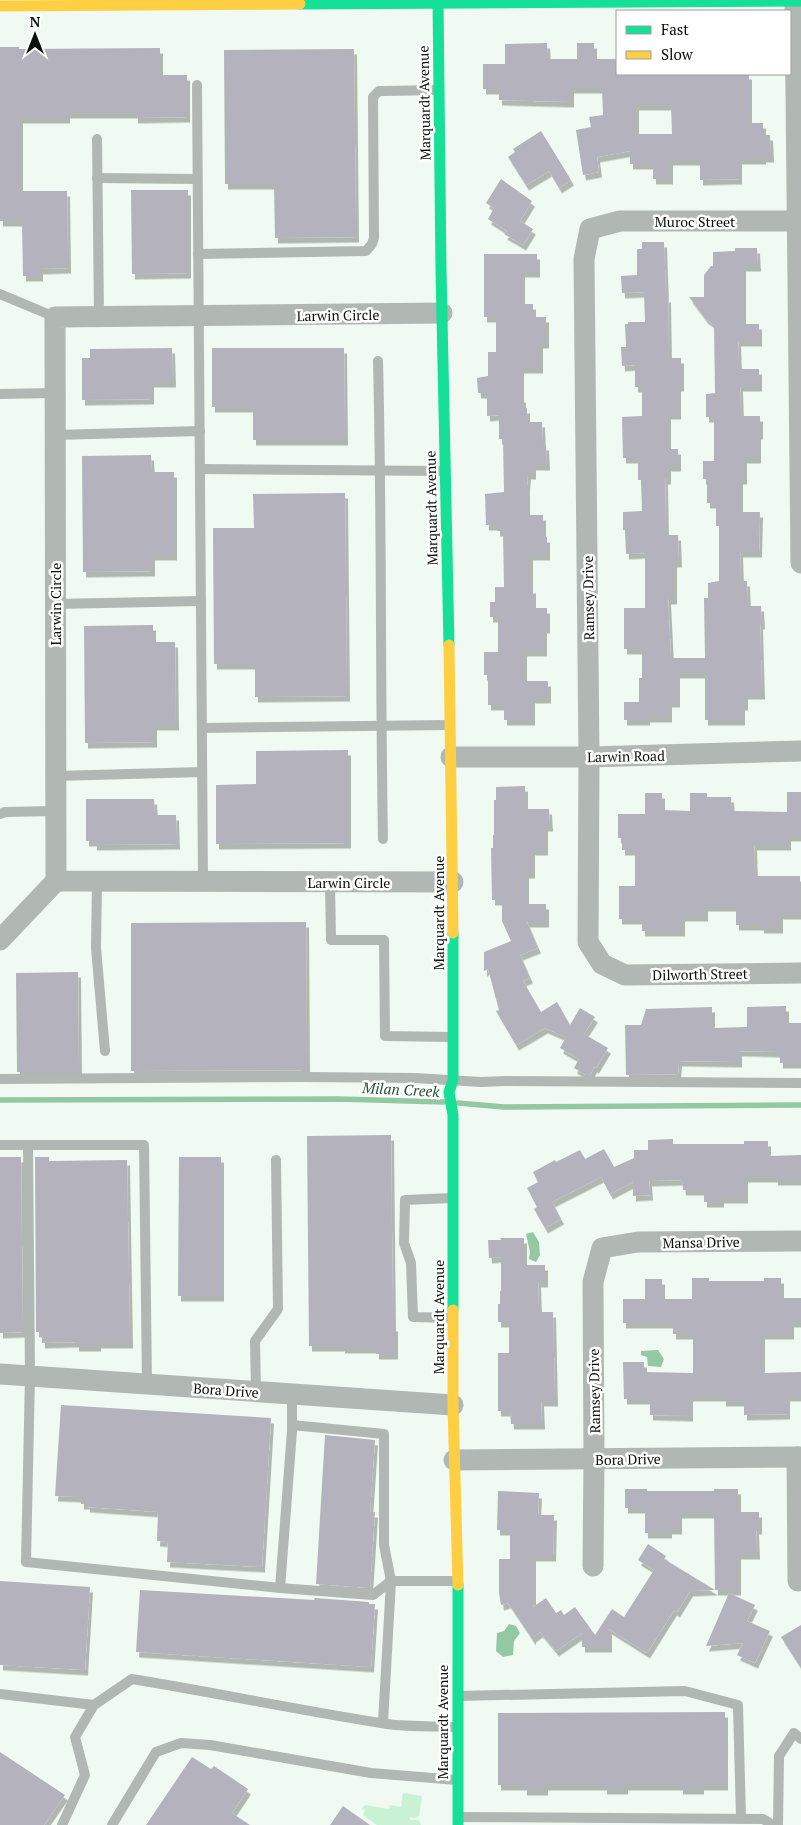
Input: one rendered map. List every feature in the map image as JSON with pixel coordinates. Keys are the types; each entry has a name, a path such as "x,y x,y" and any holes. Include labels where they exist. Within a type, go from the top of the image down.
{"street":[{"path":"0,6 34,3 797,1 801,563"},
{"name":"Marquardt Avenue","path":"438,2 453,882 454,1038 451,1086 453,1115 453,1405 458,1581 458,1821"},
{"name":"Muroc Street","path":"590,229 620,221 799,221"},
{"name":"Ramsey Drive","path":"590,229 584,259 589,757 588,942 602,964"},
{"name":"Larwin Circle","path":"442,314 55,318 56,882 453,882"},
{"name":"Larwin Road","path":"451,757 589,757 801,752"},
{"path":"0,940 56,882"},
{"name":"Dilworth Street","path":"602,964 625,975 801,973"},
{"name":"Mansa Drive","path":"602,1248 638,1242 801,1241"},
{"name":"Ramsey Drive","path":"593,1566 592,1282 602,1248"},
{"name":"Bora Drive","path":"0,1374 453,1405"},
{"path":"798,1581 799,1457"},
{"name":"Bora Drive","path":"454,1460 799,1457"}],"lane":[{"path":"196,85 196,178 200,316 203,882"},
{"path":"198,254 361,252 369,249 374,238 373,96 379,91 438,90"},
{"path":"97,139 98,317"},
{"path":"97,178 196,178"},
{"path":"0,294 55,318"},
{"path":"378,361 382,839"},
{"path":"0,394 55,393"},
{"path":"55,435 200,431"},
{"path":"201,469 445,471"},
{"path":"55,604 201,601"},
{"path":"202,728 450,725"},
{"path":"56,776 202,772"},
{"path":"0,814 5,812 56,811"},
{"path":"97,882 96,948 105,1051"},
{"path":"330,882 332,940 384,940 385,1036 454,1038"},
{"path":"0,1079 415,1078 451,1086 506,1081 801,1083"},
{"path":"0,1145 144,1145 147,1384"},
{"path":"28,1145 30,1376 26,1562 280,1588 373,1595 391,1581 458,1581"},
{"path":"256,1392 255,1341 278,1309 276,1160"},
{"path":"453,1198 406,1200 404,1244 411,1263 413,1317 453,1318"},
{"path":"280,1588 292,1425 292,1394"},
{"path":"292,1425 384,1434 384,1545 391,1581 382,1723"},
{"path":"62,1825 85,1775 75,1737 94,1705 132,1679 382,1723 457,1727"},
{"path":"457,1696 685,1691 738,1705 741,1818"},
{"path":"0,1694 94,1705"},
{"path":"778,1825 778,1756 794,1733 801,1739"},
{"path":"112,1825 156,1752 181,1743 210,1745 370,1773 457,1780"},
{"path":"458,1821 741,1818 763,1819 773,1825"}],"shaded area":[{"path":"533,1232 539,1242 540,1255 536,1262 529,1259 530,1252 526,1234"},
{"path":"658,1350 664,1359 661,1367 648,1366 647,1357 641,1355 641,1351"},
{"path":"509,1624 516,1626 520,1633 514,1641 513,1655 503,1657 496,1651 497,1633 504,1631"},
{"path":"403,1793 422,1796 419,1816 415,1818 410,1817 410,1820 419,1820 421,1825 377,1825 363,1815 365,1810 362,1809 365,1805 389,1809 390,1805 401,1807"}],"building":[{"path":"547,43 548,59 577,59 577,43 594,43 594,59 616,59 616,75 749,75 749,123 763,123 763,135 770,135 771,157 739,159 739,179 700,180 700,160 670,160 670,179 653,179 653,164 630,164 630,151 597,157 599,172 583,175 576,130 591,127 589,117 603,115 602,88 571,88 571,102 499,100 499,89 483,89 483,64 505,64 505,44","holes":["636,105 671,105 672,134 636,134"]},
{"path":"0,47 19,47 19,49 160,48 160,75 187,75 187,117 135,118 135,113 67,113 67,118 20,118 20,191 67,191 68,268 40,269 40,276 23,276 22,221 0,221"},
{"path":"354,49 356,237 275,238 274,184 225,184 224,50"},
{"path":"541,131 571,180 559,188 549,171 526,185 508,157 515,152 513,149"},
{"path":"501,179 532,201 520,221 533,229 523,245 504,234 507,231 488,219 494,208 486,203"},
{"path":"131,190 188,190 188,273 132,274"},
{"path":"642,242 664,242 666,297 668,297 669,358 681,358 678,414 668,414 668,449 678,449 678,466 668,466 668,479 665,479 666,535 678,535 679,562 674,562 674,599 668,599 671,658 705,658 704,598 708,598 708,583 719,581 719,526 716,526 716,503 707,503 707,479 703,479 703,461 714,461 714,417 706,417 706,394 715,393 714,325 705,318 689,297 704,297 704,275 713,266 713,252 735,251 735,248 757,248 758,266 743,266 743,324 759,324 759,341 738,341 739,369 759,369 759,386 740,386 741,416 760,416 760,434 758,434 758,458 744,458 744,479 740,479 740,512 760,512 759,552 740,552 741,581 747,581 748,606 761,606 762,694 745,694 745,705 742,705 742,720 705,720 705,673 677,673 677,702 669,702 669,717 647,717 647,720 624,720 624,702 639,702 639,678 642,678 642,649 624,649 624,608 645,608 645,553 626,554 625,530 623,530 623,512 642,511 641,480 638,480 638,458 623,458 622,417 642,416 642,387 635,387 635,365 622,366 621,347 626,347 625,324 628,324 628,322 645,322 644,292 622,293 621,276 637,275 637,249 642,249"},
{"path":"484,254 537,254 537,272 522,272 522,304 533,304 533,317 546,317 546,343 540,343 540,368 521,368 523,408 527,408 527,422 542,422 543,445 546,445 547,465 533,465 533,474 528,474 527,485 527,515 543,515 543,537 547,537 547,555 530,555 530,588 533,588 533,608 547,608 547,628 544,628 544,651 524,651 524,681 548,681 548,698 532,698 532,720 504,720 504,705 488,705 488,675 484,675 484,652 498,652 498,617 490,617 490,602 495,602 495,587 504,587 503,531 497,531 497,525 486,525 485,494 504,492 503,439 499,439 499,415 487,416 487,393 478,393 477,378 488,376 488,352 496,352 496,317 484,317"},
{"path":"172,348 173,382 151,382 151,399 82,400 82,358 90,358 90,349"},
{"path":"212,348 344,348 345,440 253,440 253,407 212,407"},
{"path":"151,455 152,472 174,472 174,555 152,555 152,571 83,572 82,456"},
{"path":"345,493 347,696 255,697 255,664 214,664 213,528 254,528 253,494"},
{"path":"153,625 153,642 175,642 176,725 154,725 154,742 85,743 84,626"},
{"path":"348,750 348,843 216,844 216,785 256,784 256,751"},
{"path":"525,786 525,809 549,809 550,826 545,826 545,850 532,850 532,873 526,873 526,904 546,904 546,922 527,922 538,948 520,955 530,978 523,981 541,1012 557,1002 570,1025 580,1008 595,1017 584,1034 608,1048 590,1075 586,1075 574,1068 579,1059 560,1048 566,1037 545,1028 516,1045 496,1011 499,1010 488,969 484,971 484,952 511,941 502,921 502,900 492,900 491,848 493,848 496,787"},
{"path":"787,792 801,792 801,836 788,836 788,845 754,845 755,876 800,876 800,914 780,914 780,928 761,928 761,925 736,925 736,906 705,906 705,916 682,916 682,931 642,931 642,919 619,919 619,886 635,886 635,850 622,850 622,838 618,838 618,814 645,814 645,793 662,793 662,810 690,811 690,793 707,793 707,797 731,797 732,811 787,812"},
{"path":"86,799 154,799 155,815 176,815 177,844 94,845 94,841 86,841"},
{"path":"306,922 307,1070 131,1071 131,923"},
{"path":"78,972 79,1072 17,1072 16,973"},
{"path":"786,1006 786,1023 801,1023 801,1063 780,1063 780,1052 739,1051 739,1062 679,1061 678,1074 626,1075 625,1025 641,1025 646,1009 712,1007 712,1028 747,1027 747,1007"},
{"path":"391,1135 395,1354 376,1354 376,1348 309,1346 307,1136"},
{"path":"673,1139 673,1144 744,1144 744,1141 768,1141 768,1156 801,1155 801,1180 775,1180 775,1177 745,1177 745,1198 721,1198 721,1202 704,1202 704,1190 683,1190 682,1180 649,1181 650,1195 633,1196 633,1182 610,1194 601,1177 552,1202 561,1219 545,1228 534,1209 537,1207 527,1188 538,1182 533,1172 555,1160 556,1162 580,1150 585,1159 604,1149 614,1167 634,1158 634,1150 648,1150 648,1140"},
{"path":"0,1157 21,1157 23,1332 0,1333"},
{"path":"35,1157 49,1157 49,1161 127,1160 130,1343 98,1343 98,1346 76,1346 76,1342 42,1343 42,1332 36,1332"},
{"path":"179,1157 221,1157 221,1296 178,1296"},
{"path":"500,1238 524,1238 524,1265 545,1265 545,1282 538,1282 539,1312 553,1312 555,1401 541,1401 542,1424 511,1424 510,1411 498,1411 498,1353 509,1353 509,1322 498,1322 498,1304 500,1304 501,1291 501,1257 489,1258 488,1240 501,1240"},
{"path":"692,1278 709,1278 709,1281 764,1281 764,1278 781,1278 781,1298 801,1298 801,1322 791,1322 791,1334 762,1334 762,1373 801,1372 801,1396 787,1396 787,1414 744,1415 744,1401 723,1401 723,1396 690,1396 690,1416 650,1415 650,1399 624,1399 623,1362 644,1362 644,1372 693,1373 693,1334 673,1334 673,1323 623,1323 623,1299 645,1299 645,1279 662,1279 662,1299 692,1299"},
{"path":"61,1405 271,1418 262,1567 167,1562 168,1542 157,1541 158,1512 87,1507 87,1504 81,1504 81,1497 55,1496"},
{"path":"325,1435 375,1440 370,1512 375,1512 370,1588 316,1584"},
{"path":"625,1489 647,1489 647,1491 714,1491 714,1489 738,1489 738,1512 759,1512 759,1529 756,1529 757,1554 738,1554 738,1590 715,1590 714,1513 679,1513 679,1529 669,1529 669,1533 645,1533 645,1508 625,1508"},
{"path":"498,1491 539,1493 538,1515 554,1515 553,1556 533,1556 533,1607 546,1598 556,1613 561,1610 564,1615 575,1607 595,1635 612,1609 624,1617 654,1570 638,1560 648,1544 666,1556 664,1559 715,1590 690,1591 677,1612 674,1610 647,1653 609,1629 609,1647 582,1647 582,1633 556,1651 540,1632 533,1637 533,1640 508,1603 501,1605 499,1559 510,1559 510,1530 497,1530"},
{"path":"0,1581 90,1587 85,1670 0,1665"},
{"path":"140,1590 314,1600 315,1598 375,1604 371,1667 136,1652"},
{"path":"729,1593 755,1605 747,1621 770,1631 755,1663 737,1655 743,1643 706,1646"},
{"path":"801,1625 801,1668 781,1637"},
{"path":"725,1712 725,1785 701,1785 701,1789 680,1789 680,1785 625,1785 625,1789 604,1789 604,1785 545,1785 545,1790 524,1790 524,1785 498,1785 498,1713"},
{"path":"0,1752 65,1795 44,1825 0,1825"},
{"path":"192,1757 211,1769 214,1766 248,1789 232,1813 250,1825 146,1825"},
{"path":"343,1806 370,1825 330,1825"}],"waterway":[{"name":"Milan Creek","path":"0,1100 338,1099 444,1102"},
{"name":"Milan Creek","path":"458,1103 504,1107 801,1105"}],"traffic: fast":[{"path":"438,0 441,270 449,645"},
{"path":"300,4 801,1"},
{"path":"453,933 453,1080 449,1092 453,1115 453,1310"},
{"path":"458,1585 458,1825"}],"traffic: slow":[{"path":"0,6 300,4"},
{"path":"449,645 453,933"},
{"path":"453,1310 453,1405 458,1585"}]}
